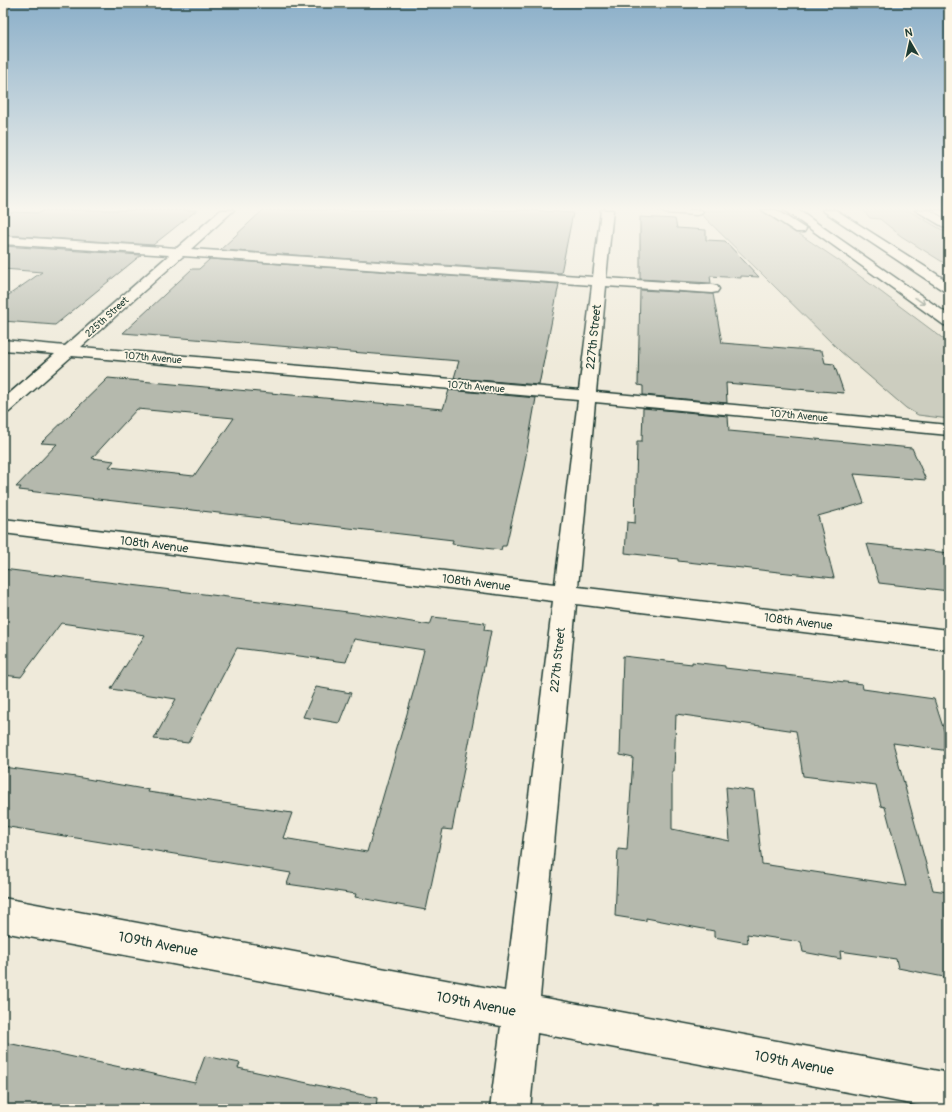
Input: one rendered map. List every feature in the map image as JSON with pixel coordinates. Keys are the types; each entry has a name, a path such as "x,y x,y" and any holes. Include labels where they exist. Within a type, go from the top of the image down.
{"main road":[{"name":"225th Street","path":"3,408 170,262"},
{"path":"324,262 712,289"},
{"name":"227th Street","path":"510,1109 602,262"},
{"path":"861,262 877,271"},
{"path":"864,262 949,322"},
{"path":"909,262 949,288"},
{"path":"915,262 933,277"},
{"name":"107th Avenue","path":"3,345 587,396 949,430"},
{"name":"108th Avenue","path":"3,526 949,640"},
{"name":"109th Avenue","path":"3,915 949,1092"}],"shaded area":[{"path":"750,262 841,262 949,343 949,419 918,415 906,408 840,351"},
{"path":"942,262 949,262 949,266"}],"building":[{"path":"3,262 133,262 55,325 3,321 3,299 42,272 3,269"},
{"path":"207,262 250,262 559,284 539,385 454,378 459,361 123,333 192,269 199,269"},
{"path":"396,262 563,262 561,273"},
{"path":"640,262 745,262 759,277 741,276 741,278 710,276 711,283 640,279"},
{"path":"640,290 713,294 722,343 822,351 825,363 834,364 844,393 726,383 727,403 643,395 643,386 638,385"},
{"path":"108,378 443,409 449,390 536,398 524,467 506,546 502,546 501,550 452,544 453,540 19,490 21,487 16,487 57,444 41,443","holes":["137,409 234,418 194,476 109,467 114,461 92,458"]},
{"path":"643,408 728,416 729,431 912,448 926,480 854,474 864,503 818,516 834,578 678,561 678,559 625,553 627,522 635,523 637,441 642,441"},
{"path":"867,544 949,553 949,591 879,583"},
{"path":"3,569 364,614 430,625 433,617 485,623 484,630 491,631 452,830 443,829 426,910 355,897 356,894 287,884 291,873 3,826 3,767 76,777 149,790 148,792 292,813 283,838 367,852 424,650 354,639 346,662 237,648 188,743 154,739 176,699 111,689 145,635 61,623 21,677 3,675"},
{"path":"623,656 692,664 692,662 725,666 725,668 862,684 863,689 934,699 949,746 949,751 893,743 933,890 949,892 949,978 898,968 896,959 840,951 841,959 803,952 801,942 747,934 748,943 714,937 714,931 646,918 646,921 615,916 618,849 627,850 633,758 620,755","holes":["676,714 796,731 803,776 876,785 881,806 885,807 906,886 762,864 754,791 726,787 730,841 672,829 672,771 674,771"]},
{"path":"316,687 351,693 339,723 303,717"},
{"path":"3,1042 195,1083 205,1056 240,1063 238,1068 377,1098 376,1109 3,1109"}]}
